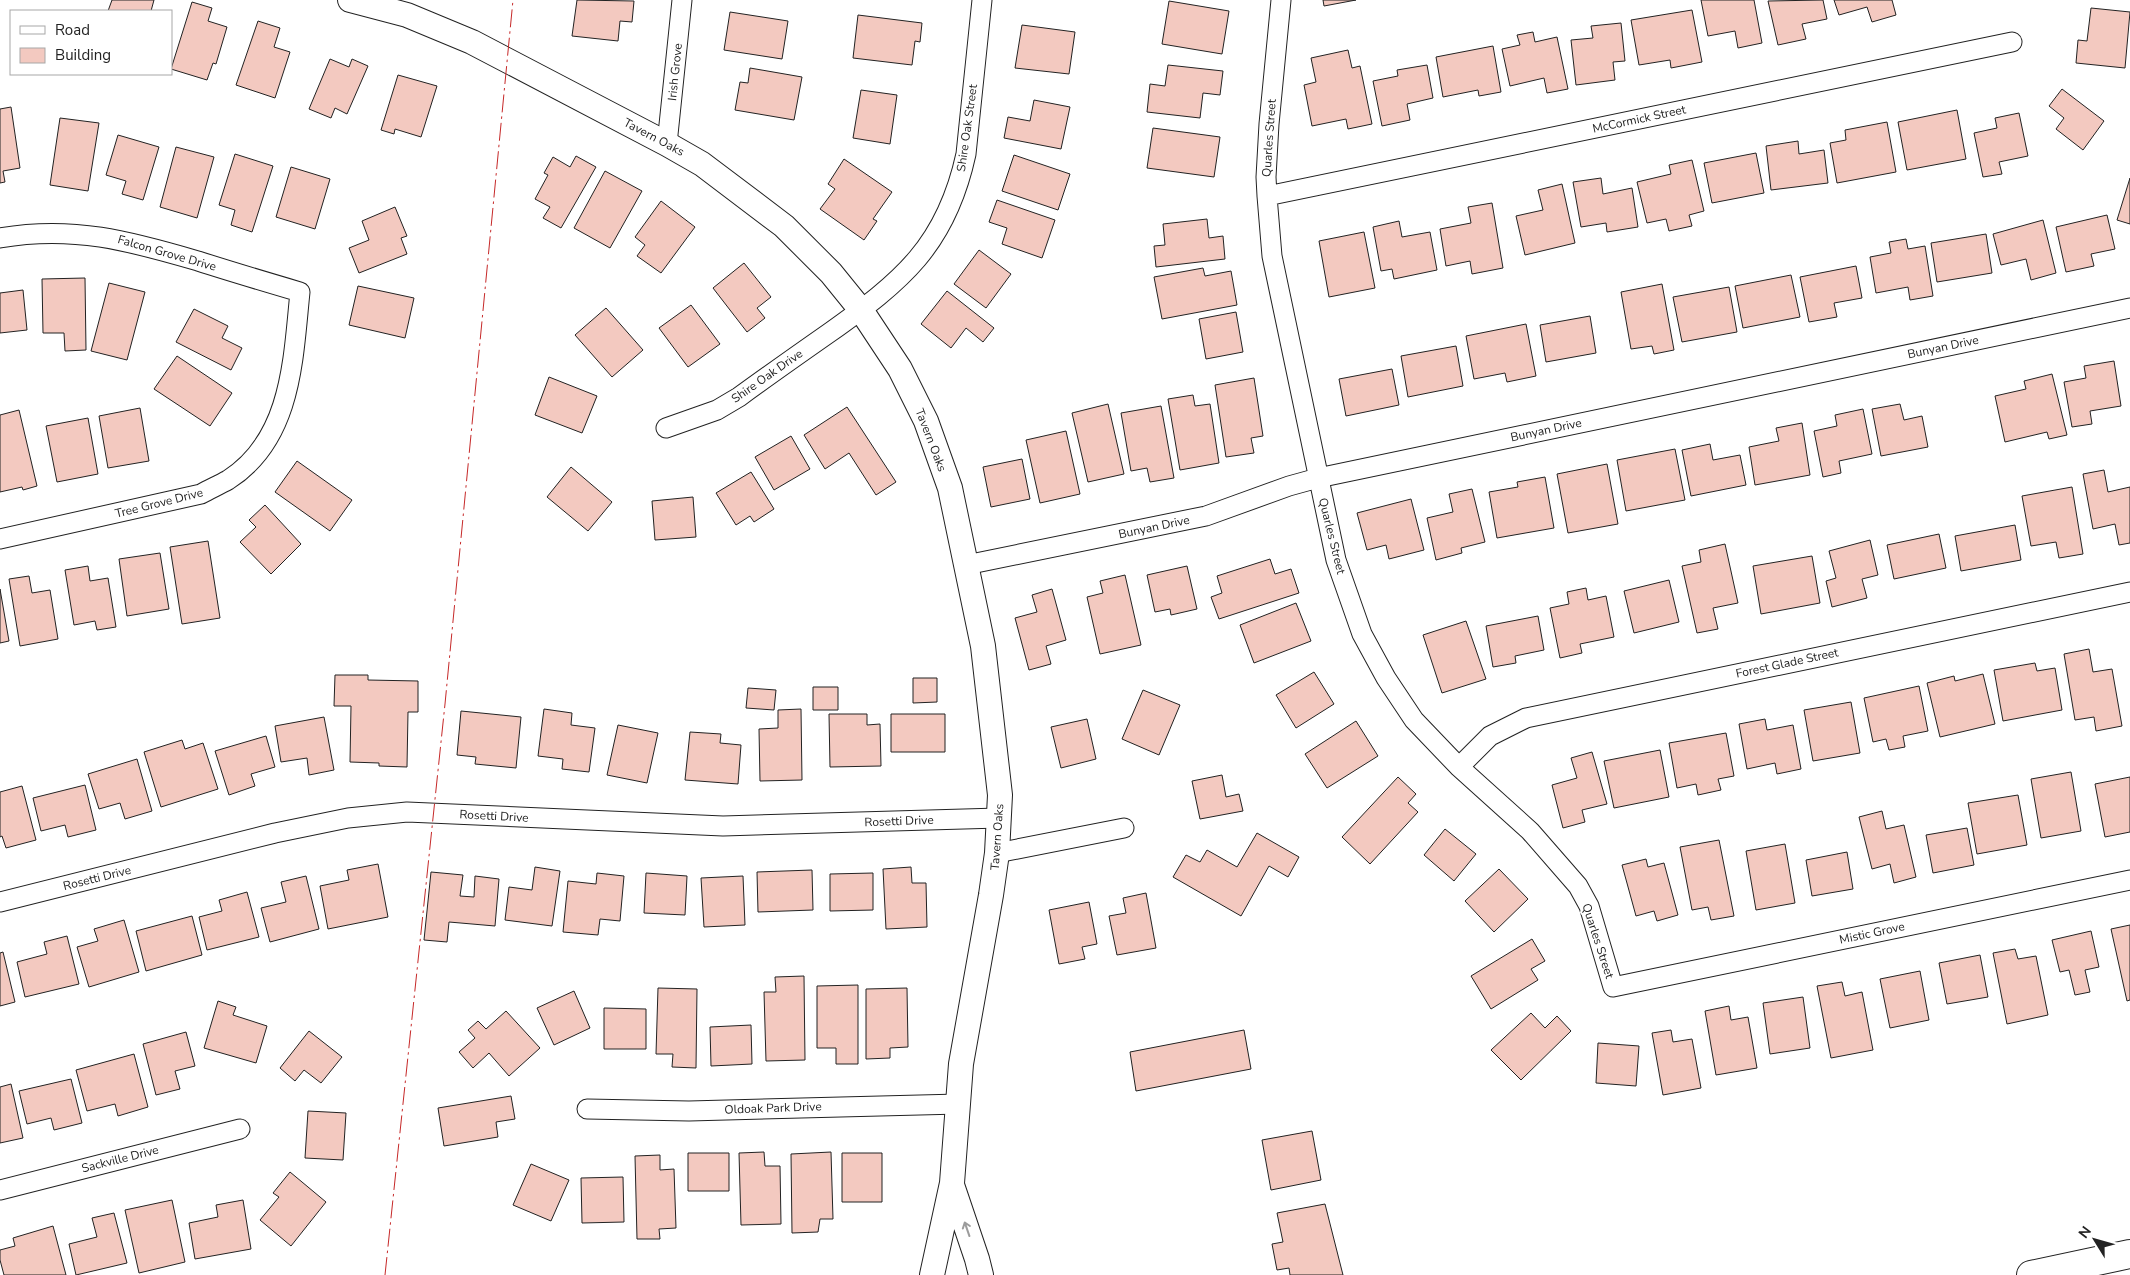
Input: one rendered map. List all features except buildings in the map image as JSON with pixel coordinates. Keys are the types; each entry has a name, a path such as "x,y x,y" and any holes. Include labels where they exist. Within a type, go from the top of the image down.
{"main road":[{"path":"2031,1275 2130,1254"}],"street":[{"name":"Tavern Oaks","path":"350,0 407,15 472,42 702,164 784,226 831,273 861,310 900,369 926,420 950,488 984,646 1000,795 997,853 991,895 961,1064 952,1183 932,1275"},
{"name":"Irish Grove","path":"667,144 682,0"},
{"name":"Shire Oak Street","path":"861,310 887,291 921,256 946,216 955,196 966,154 982,0"},
{"name":"Quarles Street","path":"1281,0 1269,124 1266,196 1272,256 1336,560 1362,634 1386,678 1414,720 1459,767 1530,831 1578,886 1589,906 1613,987"},
{"name":"McCormick Street","path":"1266,196 2012,42"},
{"name":"Falcon Grove Drive","path":"0,238 49,233 102,236 135,242 300,292"},
{"name":"Tree Grove Drive","path":"0,539 201,494 228,479 253,459 271,436 283,408 292,369 300,292"},
{"name":"Bunyan Drive","path":"966,565 1206,516 1289,486 1318,478 2130,308"},
{"name":"Shire Oak Drive","path":"666,428 717,410 861,310"},
{"name":"Forest Glade Street","path":"1459,767 1490,736 1526,718 2130,592"},
{"name":"Rosetti Drive","path":"0,902 275,833 348,818 407,812 723,826 998,818"},
{"path":"997,853 1124,828"},
{"name":"Mistic Grove","path":"1613,987 2130,880"},
{"name":"Oldoak Park Drive","path":"587,1109 689,1111 959,1104"},
{"name":"Sackville Drive","path":"0,1190 240,1128"},
{"name":"Tavern Oaks","path":"952,1183 981,1275"}],"power":[{"path":"385,1275 445,704 513,0"}]}
